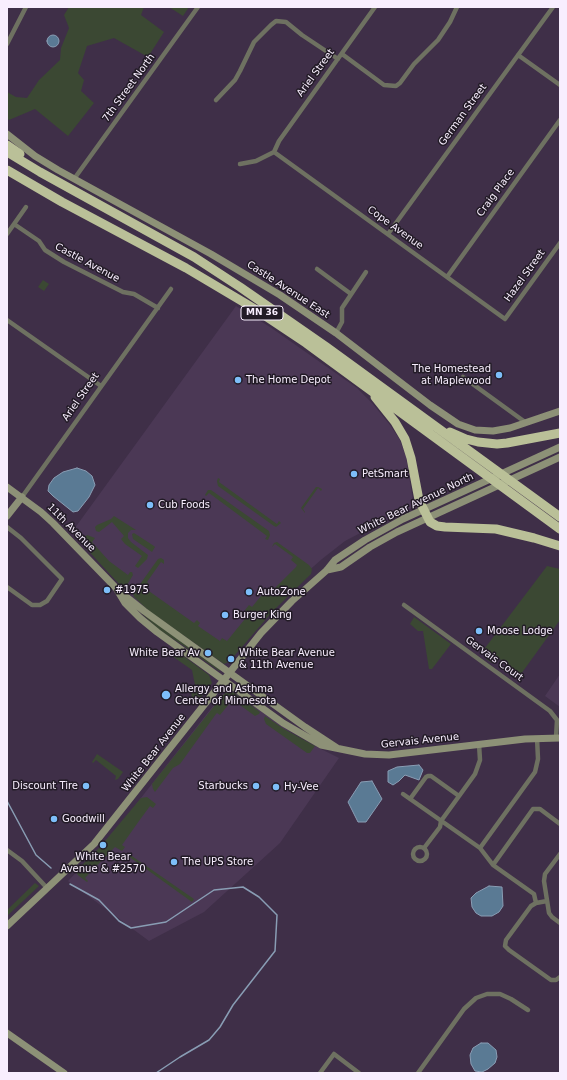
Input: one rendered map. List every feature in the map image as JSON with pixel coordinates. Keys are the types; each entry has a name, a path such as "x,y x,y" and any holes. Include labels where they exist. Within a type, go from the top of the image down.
{"highway":[{"path":"7,145 65,186"},
{"name":"MN 36","path":"7,152 65,186 194,257 217,272 325,346 560,517"},
{"name":"MN 36","path":"7,170 55,198 186,268 238,298 289,331 560,529"},
{"path":"7,176 55,198"},
{"path":"365,386 395,422 405,439 411,458 419,500 430,522 437,526 496,529 560,546"},
{"path":"419,414 458,436 486,443 507,443 560,433"}],"street":[{"path":"7,44 26,7"},
{"name":"7th Street North","path":"74,179 198,7"},
{"name":"Ariel Street","path":"274,152 279,141 376,7"},
{"path":"342,54 382,84 393,87 400,83 410,68 438,40 450,22 457,7"},
{"name":"German Street","path":"388,234 553,7"},
{"path":"216,100 236,77 254,42 272,23 280,21 286,22 302,35 338,59"},
{"path":"518,55 560,85"},
{"name":"Craig Place","path":"447,277 560,120"},
{"name":"Castle Avenue East","path":"7,134 35,156 241,272 285,299 336,333 430,405 462,426 475,430 493,431 510,428 560,411"},
{"path":"240,164 256,161 274,152"},
{"name":"Cope Avenue","path":"274,152 505,319"},
{"path":"7,234 26,207"},
{"name":"Castle Avenue","path":"14,224 39,241 45,250 64,262 123,292 134,294 158,308"},
{"name":"Hazel Street","path":"505,319 560,243"},
{"path":"317,269 351,294"},
{"path":"336,333 342,322 342,308 366,272"},
{"name":"Ariel Street","path":"7,516 171,289"},
{"path":"7,320 101,386"},
{"path":"463,377 524,422"},
{"name":"White Bear Avenue North","path":"327,570 341,567 425,514 560,447"},
{"name":"White Bear Avenue North","path":"425,514 560,457"},
{"name":"11th Avenue","path":"7,487 22,497 53,523 116,588 144,611 230,673"},
{"path":"7,527 21,538 62,579 46,601 40,605 32,605 7,587"},
{"name":"White Bear Avenue","path":"7,926 102,835 261,633 300,593 327,570"},
{"name":"11th Avenue","path":"116,588 125,603 140,618 224,681"},
{"name":"Gervais Court","path":"404,605 550,711 557,720 558,738"},
{"name":"Gervais Avenue","path":"230,673 305,727 339,749"},
{"name":"Gervais Avenue","path":"224,681 296,731 321,745 365,754 389,755 537,738 558,738"},
{"path":"480,848 535,772 538,759 537,738"},
{"path":"424,848 440,827 441,821 479,767 479,744"},
{"path":"410,800 428,776 431,776 459,796"},
{"path":"403,794 480,848 494,865 534,894 536,903"},
{"path":"494,865 533,809 538,808 560,824"},
{"path":"7,850 22,861 47,888"},
{"path":"560,854 544,877 550,915 560,923"},
{"path":"547,901 536,903 531,906 506,940 505,946 551,980 556,980 560,977"},
{"path":"418,1073 464,1009 476,998 487,994 500,994 528,1010"},
{"path":"7,1033 64,1073"},
{"path":"320,1073 334,1054 360,1073"}],"shaded area":[{"path":"236,306 270,327 357,388 372,403 400,440 406,457 414,507 345,541 322,559 297,581 224,663 136,601 72,532"},
{"path":"560,674 560,707 545,696"},
{"path":"228,687 297,737 339,758 280,843 204,912 149,941 68,881 126,817"}],"green space":[{"path":"69,7 144,7 141,15 164,32 148,57 114,38 87,46 78,73 84,80 81,91 94,103 68,136 35,109 9,120 7,118 7,92 16,97 27,98 39,80 60,60 61,48 69,28 64,15"},
{"path":"169,7 189,7 183,16"},
{"path":"43,280 49,284 44,291 38,287"},
{"path":"218,478 220,479 219,482 277,524 279,521 281,523 276,527 274,526 218,486"},
{"path":"316,487 322,489 321,491 318,488 303,509 305,513 301,508"},
{"path":"208,490 211,490 269,531 270,535 268,540 265,539 267,536 209,493 206,496 205,495"},
{"path":"114,516 136,530 131,530 128,533 128,538 148,555 147,559 138,568 135,566 142,556 125,544 121,539 124,536 112,522 99,532 96,531 95,527 97,525 111,519"},
{"path":"134,533 155,547 152,552 133,539 132,534"},
{"path":"87,535 95,538 92,542 109,561 128,575 132,572 133,575 127,585 122,586 119,584 82,544 81,540"},
{"path":"277,542 309,565 312,569 311,574 273,611 229,662 224,664 149,611 134,597 133,594 158,559 161,558 164,560 164,564 161,562 147,582 149,584 146,589 194,623 197,620 200,623 198,626 220,641 222,638 227,641 249,614 245,610 249,605 252,607 265,591 269,593 296,567 297,565 291,560 293,557 275,544 272,547 274,543"},
{"path":"547,566 560,569 560,620 521,674 497,657 492,663 486,659 491,652 485,648"},
{"path":"138,610 220,670 219,671 159,630"},
{"path":"414,617 451,644 432,669 429,669 423,631 418,631 410,624"},
{"path":"175,652 178,652 209,675 212,683 195,705 192,702 191,686 195,685 192,670 172,656"},
{"path":"228,691 233,692 260,712 259,714 255,716 237,703 229,704 220,715 217,713 180,764 173,768 155,792 152,784 223,695"},
{"path":"265,716 284,729 315,746 310,753 307,753 266,724 264,719"},
{"path":"97,754 123,772 118,779 115,780 116,776 96,760 93,763 92,762"},
{"path":"147,797 156,804 153,808 150,806 139,821 122,845 125,847 122,851 115,847 85,878 88,881 87,882 79,876 77,874 77,870 100,847 141,798"},
{"path":"129,854 194,899 192,902 128,856"},
{"path":"35,883 39,886 7,916 7,910"}],"water":[{"path":"55,35 58,36 58,46 51,47 48,46 47,39 48,36"},
{"path":"77,468 86,471 92,476 95,485 89,497 78,511 73,512 48,491 49,485 54,478 63,472"},
{"path":"419,765 423,770 419,780 405,775 393,785 388,782 388,771 397,767"},
{"path":"372,781 382,799 366,822 358,822 348,802 361,782"},
{"path":"489,886 502,887 503,906 499,912 492,916 481,916 476,913 472,907 471,898 476,893"},
{"path":"481,1043 488,1043 496,1050 497,1057 495,1063 482,1072 475,1071 471,1064 470,1055 473,1048"}],"waterway":[{"path":"7,801 36,855 51,868"},
{"path":"70,884 99,900 119,921 131,928 166,922 214,890 243,887 259,897 277,915 275,951 233,1005 220,1027 209,1040 156,1073"}],"place":[{"name":"The Homestead at Maplewood","path":"499,375"},
{"name":"The Home Depot","path":"238,380"},
{"name":"PetSmart","path":"354,474"},
{"name":"Cub Foods","path":"150,505"},
{"name":"#1975","path":"107,590"},
{"name":"AutoZone","path":"249,592"},
{"name":"Burger King","path":"225,615"},
{"name":"Moose Lodge","path":"479,631"},
{"name":"White Bear Av","path":"208,653"},
{"name":"White Bear Avenue & 11th Avenue","path":"231,659"},
{"name":"Allergy and Asthma Center of Minnesota","path":"166,695"},
{"name":"Discount Tire","path":"86,786"},
{"name":"Starbucks","path":"256,786"},
{"name":"Hy-Vee","path":"276,787"},
{"name":"Goodwill","path":"54,819"},
{"name":"White Bear Avenue & #2570","path":"103,845"},
{"name":"The UPS Store","path":"174,862"}]}
